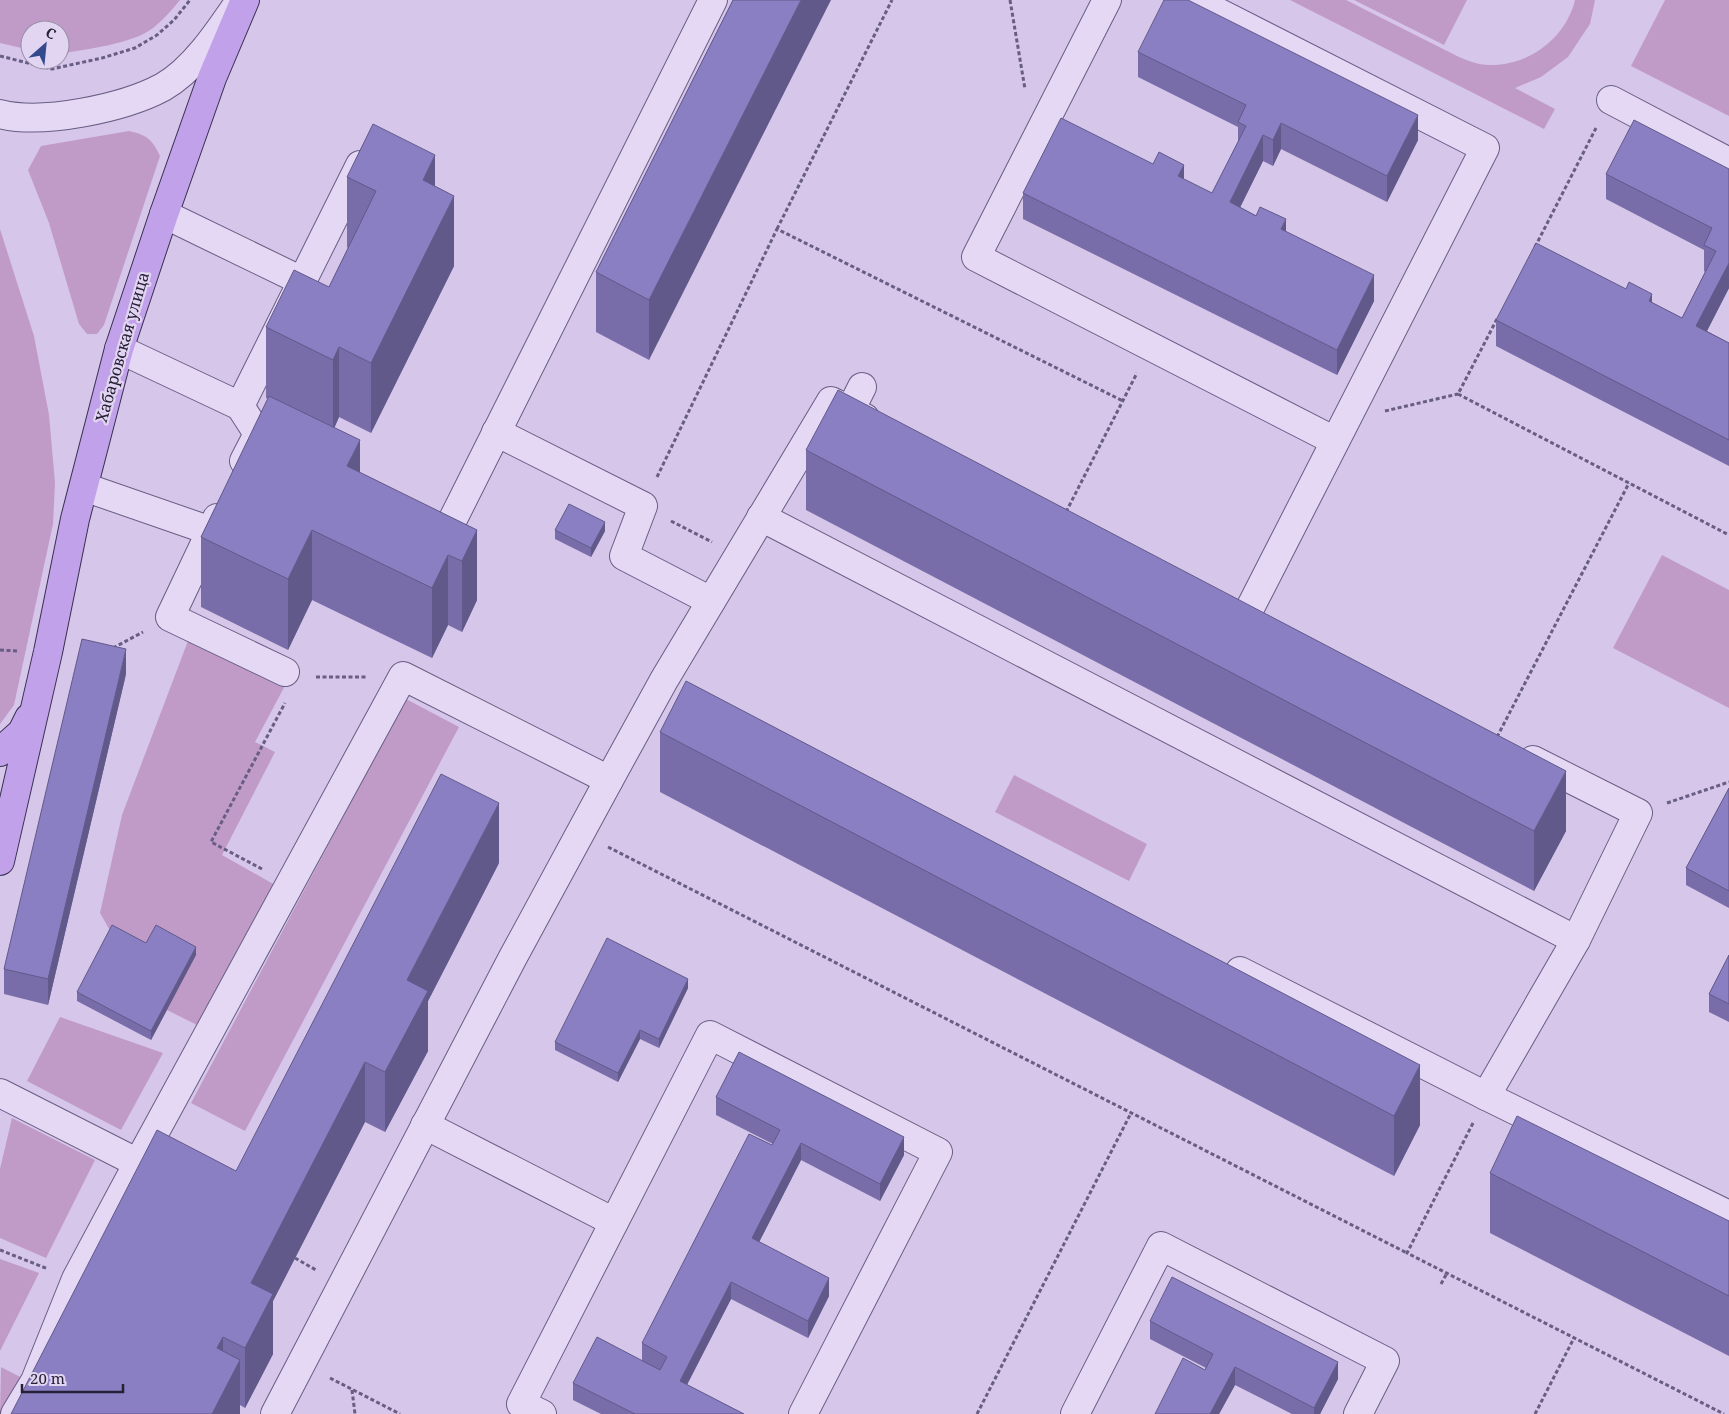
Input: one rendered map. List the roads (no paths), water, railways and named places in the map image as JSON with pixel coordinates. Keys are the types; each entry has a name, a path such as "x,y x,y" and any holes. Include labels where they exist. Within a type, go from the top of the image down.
{"main road":[{"name":"Хабаровская улица","path":"0,861 36,705 75,519 119,349 212,78 245,0"},
{"name":"Хабаровская улица","path":"0,752 22,732 36,705"}],"lane":[{"path":"0,114 42,118 83,113 127,102 164,86 195,62 221,29 240,0"},
{"path":"402,512 445,535 713,0"},
{"path":"1107,0 976,257 1336,441"},
{"path":"1194,0 1485,148 1247,614"},
{"path":"1611,100 1729,162"},
{"path":"240,406 360,165"},
{"path":"164,214 302,281"},
{"path":"119,349 240,406 258,434 283,448"},
{"path":"275,1414 512,959 609,780 673,685 711,601 831,401 856,399 885,429"},
{"path":"496,432 643,506 624,556 711,601"},
{"path":"258,434 170,617 292,675"},
{"path":"84,487 210,531"},
{"path":"761,517 1576,940"},
{"path":"15,1414 35,1381 76,1279 289,883 403,676 609,780"},
{"path":"1486,1096 1576,940 1638,813 1495,740"},
{"path":"1221,962 1486,1096 1729,1215"},
{"path":"542,1414 521,1404 710,1035 938,1152 804,1414"},
{"path":"0,1093 138,1163"},
{"path":"425,1125 614,1222"},
{"path":"1075,1414 1161,1246 1385,1361 1358,1414"}]}
